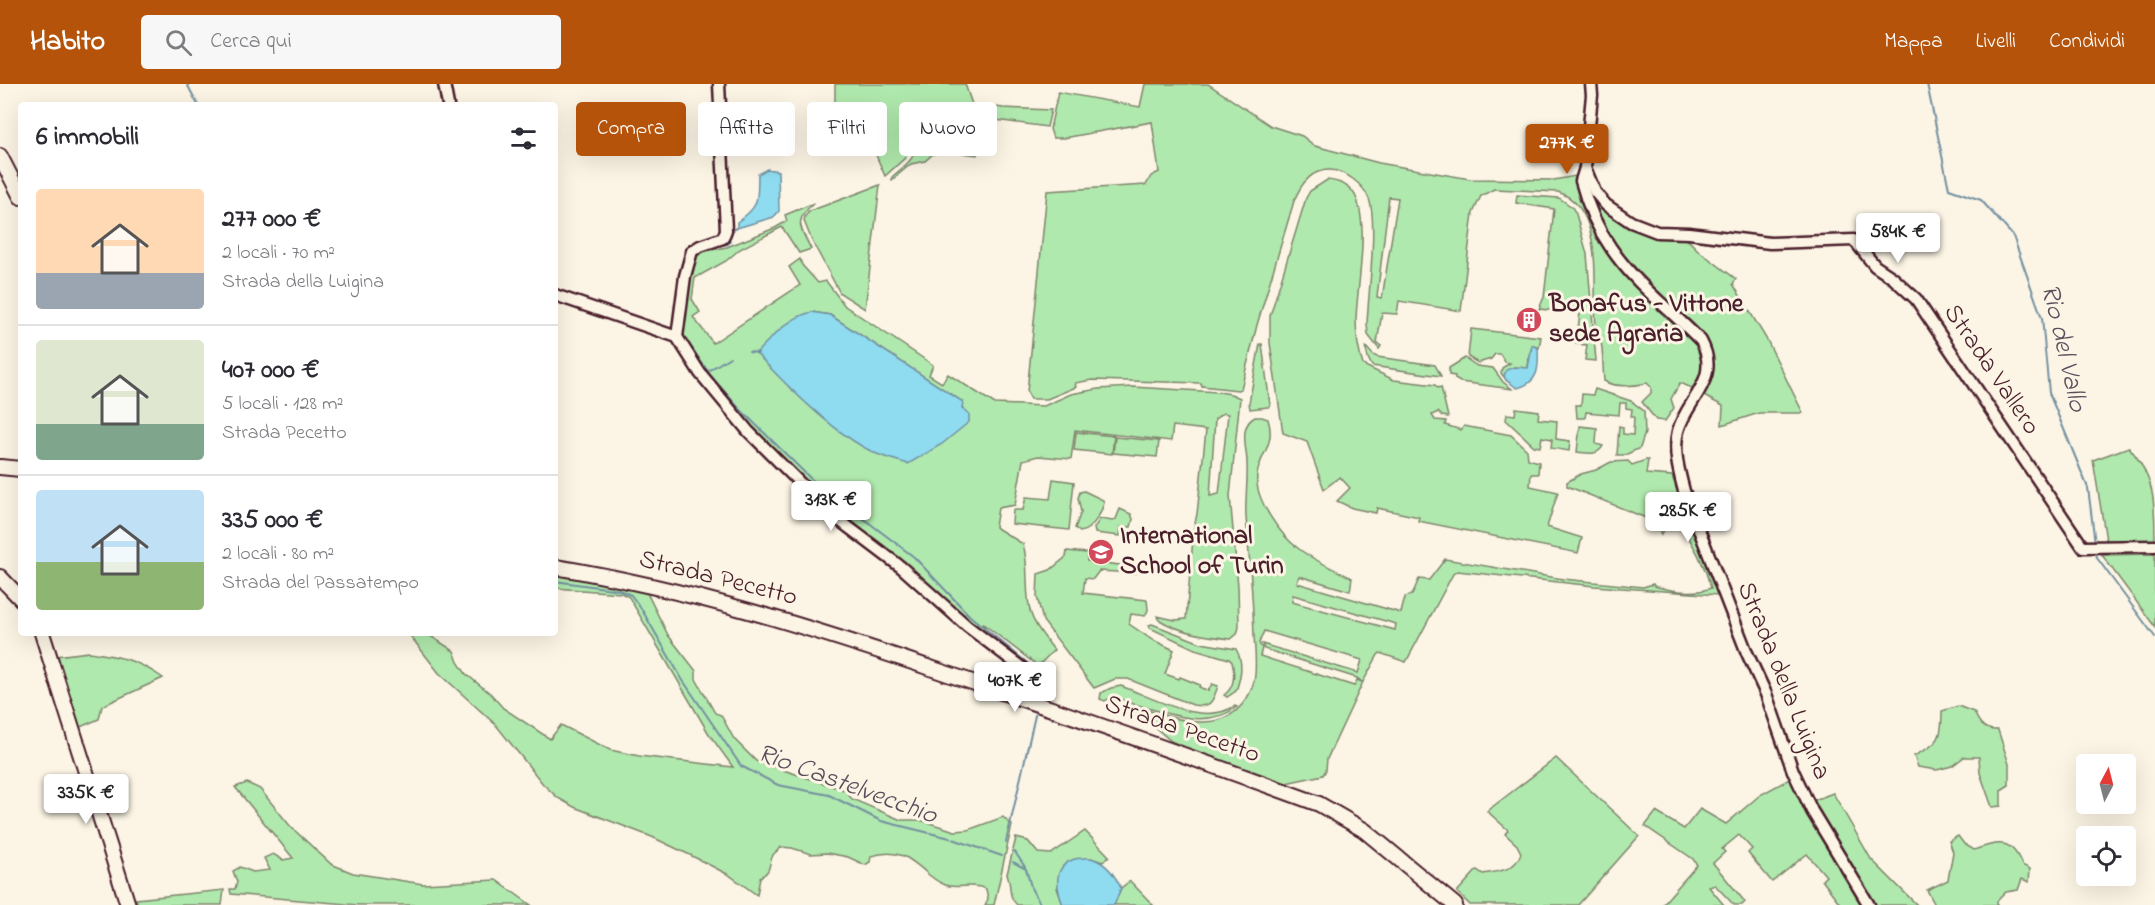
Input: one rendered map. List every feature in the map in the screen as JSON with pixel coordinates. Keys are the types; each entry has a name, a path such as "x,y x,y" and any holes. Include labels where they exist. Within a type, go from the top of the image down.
{"main road":[{"path":"0,156 18,191"},
{"path":"0,467 18,469"},
{"name":"Strada Pecetto","path":"558,568 652,585 785,620 1023,699 1319,804 1364,830 1455,905"},
{"path":"0,578 18,596"},
{"path":"43,636 128,905"}],"street":[{"path":"444,84 447,102"},
{"path":"677,337 685,276 692,251 723,238 726,230 719,84"},
{"name":"Strada della Luigina","path":"1591,84 1585,168 1581,176 1582,186 1598,224 1611,248 1646,288 1701,341 1706,350 1707,368 1702,389 1677,434 1678,468 1684,491 1747,653 1766,694 1793,771 1812,811 1869,905"},
{"name":"Strada Vallero","path":"1585,168 1595,192 1606,205 1631,222 1657,232 1689,233 1770,243 1854,240 1875,266 1917,299 2084,547 2155,546"},
{"path":"558,296 677,337 700,374 748,431 831,514 900,567 968,626 1030,675 1023,699"}],"green space":[{"path":"835,84 965,84 971,102 899,102 899,156 906,156 885,176 876,156 887,156 887,102 835,102"},
{"path":"1145,84 1208,84 1271,126 1302,136 1315,146 1379,163 1470,179 1554,180 1575,176 1578,189 1593,223 1700,347 1702,365 1699,378 1692,388 1680,383 1671,399 1674,408 1665,421 1656,420 1642,402 1651,393 1651,387 1647,383 1619,386 1604,381 1602,348 1596,326 1594,250 1590,231 1584,214 1573,201 1558,192 1494,189 1481,196 1473,213 1461,311 1399,301 1397,314 1382,313 1377,343 1381,346 1379,349 1368,335 1367,324 1373,241 1372,210 1369,199 1363,188 1353,179 1336,171 1323,170 1312,175 1303,184 1294,201 1257,325 1241,389 1202,386 1201,383 1092,380 1075,383 1076,387 1047,399 1031,399 1027,392 1047,191 1146,185 1151,176 1159,172 1152,122 1053,138 1050,129 1058,92 1140,107","holes":["1389,197 1398,198 1382,298 1377,297"]},
{"path":"997,107 1051,110 1047,127 997,120"},
{"path":"913,156 931,156 925,161 911,164 892,180 892,177"},
{"path":"1327,180 1346,186 1355,195 1362,223 1362,256 1356,325 1363,365 1394,380 1441,387 1448,417 1438,412 1432,415 1435,420 1446,421 1445,425 1461,430 1464,426 1511,435 1527,450 1528,459 1539,462 1538,474 1531,474 1530,486 1558,492 1547,527 1582,538 1578,553 1418,521 1419,517 1377,508 1376,513 1352,508 1337,501 1350,488 1340,477 1324,489 1307,442 1283,433 1270,343 1270,316 1306,198 1310,191"},
{"path":"880,185 865,309 840,293 804,221 810,211"},
{"path":"1517,195 1559,198 1572,207 1576,214 1587,254 1596,361 1585,360 1587,345 1576,344 1580,313 1539,309 1544,297 1554,209 1516,203"},
{"path":"1596,196 1604,205 1689,241 1736,279 1733,284 1767,340 1803,413 1759,413 1722,425 1723,406 1702,395 1711,361 1695,329 1618,248 1591,201"},
{"path":"814,203 803,215 800,224 811,249 799,253 782,227 740,249 726,261 695,278 692,299 700,312 693,317 713,343 800,285 789,267 800,259 802,265 818,283 826,281 845,306 933,365 929,375 942,383 948,374 995,404 1044,406 1071,394 1098,389 1132,387 1219,392 1240,398 1230,496 1238,586 1239,627 1237,634 1231,639 1193,633 1166,624 1157,616 1175,620 1186,619 1206,430 1173,426 1171,441 1075,430 1071,459 1038,456 1023,460 1015,505 998,508 995,527 1023,544 1031,614 1054,650 1038,666 982,623 993,641 832,507 774,454 702,372 681,339 693,261 701,252 727,247 775,228 787,221 785,215","holes":["812,312 830,315 963,402 962,408 876,453 839,430 789,387","1223,413 1228,414 1219,494 1210,496 1215,419"]},
{"path":"1471,329 1541,337 1539,348 1533,345 1528,368 1514,367 1506,380 1501,373 1502,368 1510,363 1505,362 1500,354 1495,354 1491,359 1478,363 1468,357"},
{"path":"1260,344 1262,344 1270,405 1250,409 1249,403"},
{"path":"1365,346 1377,357 1435,365 1441,376 1372,366"},
{"path":"1465,358 1477,366 1493,368 1503,382 1512,389 1460,382 1455,379 1455,376 1449,375 1449,368"},
{"path":"1595,389 1631,401 1644,411 1645,433 1640,448 1625,455 1617,455 1619,426 1623,427 1623,434 1633,435 1634,417 1631,417 1632,409 1626,408 1626,403 1620,403 1619,415 1586,412 1585,418 1577,418 1576,405 1581,405 1582,394 1593,395"},
{"path":"1516,408 1539,411 1538,419 1557,421 1556,439 1570,441 1569,451 1551,448 1552,439 1542,437 1540,447 1534,446 1506,420 1507,414 1515,415"},
{"path":"1255,417 1268,419 1270,428 1269,442 1257,475 1257,485 1270,516 1284,535 1299,549 1352,578 1350,591 1299,576 1297,583 1401,613 1405,597 1412,595 1419,579 1429,580 1445,559 1563,579 1643,587 1653,584 1682,592 1711,588 1698,554 1678,522 1667,523 1661,535 1657,526 1646,518 1567,486 1567,482 1581,474 1596,470 1611,462 1628,461 1632,465 1648,460 1646,474 1672,476 1689,525 1705,558 1718,595 1594,586 1457,571 1453,574 1406,662 1380,653 1378,655 1327,759 1323,775 1286,783 1185,747 1171,741 1130,706 1174,718 1208,722 1226,718 1232,714 1242,705 1252,687 1256,659 1246,517 1245,438 1250,421","holes":["1293,595 1396,624 1395,630 1292,602","1264,631 1362,660 1358,673 1262,644 1264,649 1357,678 1362,682 1357,680 1354,686 1260,656 1262,648 1259,643"]},
{"path":"1580,426 1597,428 1596,444 1603,446 1601,449 1592,453 1577,452"},
{"path":"1076,432 1114,436 1112,454 1074,450"},
{"path":"1115,437 1159,441 1157,457 1113,453"},
{"path":"2129,447 2138,458 2149,480 2154,502 2155,541 2106,540 2093,460"},
{"path":"1053,479 1074,482 1069,530 1012,524 1013,510 1023,510 1026,497 1050,499"},
{"path":"1084,491 1103,500 1104,503 1095,521 1080,532 1075,528 1081,512 1078,498 1080,492"},
{"path":"1120,509 1131,514 1133,519 1131,527 1121,527 1120,536 1095,533 1094,528 1100,519 1113,521"},
{"path":"1067,551 1087,553 1087,561 1136,567 1135,573 1099,571 1093,579 1085,578 1083,593 1147,600 1148,610 1145,616 1131,614 1129,624 1151,639 1174,650 1165,674 1179,679 1180,677 1208,691 1212,684 1218,686 1208,705 1193,705 1128,679 1115,679 1094,688 1043,621 1037,597 1038,574 1050,570 1066,557"},
{"path":"2155,554 2155,627 2102,555"},
{"path":"558,572 645,589 668,635 696,671 696,679 715,713 721,715 734,739 756,761 844,790 852,799 901,820 920,820 955,831 968,830 1003,817 1012,825 994,905 985,905 988,899 986,889 977,886 949,886 933,878 909,859 896,854 871,856 870,862 865,865 848,857 827,853 811,854 781,847 771,858 766,873 760,877 757,895 729,875 690,855 652,837 574,807 558,798 543,784 496,725 439,673 410,636 431,636 454,651 466,674 491,694 503,708 550,739 561,725 610,750 639,756 733,767 709,734 629,597 621,593 558,588"},
{"path":"1152,624 1201,643 1236,649 1241,670 1236,691 1227,697 1224,695 1228,692 1234,676 1232,662 1229,659 1195,649 1150,628 1149,625"},
{"path":"89,652 128,660 163,678 102,706 99,719 78,728 56,656"},
{"path":"1121,686 1163,703 1194,712 1222,712 1237,707 1212,718 1198,719 1171,715 1115,697 1105,701 1100,699 1101,693"},
{"path":"1958,706 1974,712 1986,728 1998,730 2009,764 2009,785 2001,790 2001,806 1992,807 1980,773 1979,757 1964,757 1952,766 1937,770 1918,767 1914,756 1937,740 1940,735 1942,711"},
{"path":"1556,758 1639,836 1578,905 1470,905 1457,892 1477,870 1483,874 1506,869 1515,863 1521,853 1517,845 1505,834 1508,830 1487,811"},
{"path":"1793,777 1865,905 1841,905 1822,880 1826,876 1807,854 1772,882 1748,853 1752,849 1739,835 1722,849 1725,852 1713,863 1745,902 1742,905 1734,905 1715,885 1709,887 1724,905 1662,905 1697,865 1693,859 1645,826 1656,812 1684,829 1700,809 1726,824 1760,795"},
{"path":"247,783 260,789 291,827 331,864 353,873 423,884 496,880 531,905 358,905 231,894 230,889 235,889 237,882 233,871 240,867 253,872 270,870 264,858 273,854 283,860 293,858 235,787"},
{"path":"1833,793 1871,859 1917,905 1875,905 1812,801"},
{"path":"1085,831 1109,856 1103,862 1091,858 1057,888 1063,905 1017,905 1012,898 1007,874 1016,838 1028,841 1038,853 1051,854"},
{"path":"1958,836 1964,844 1974,850 1997,844 2008,846 2018,856 2022,865 2030,869 2029,882 2022,879 2018,890 2006,892 1997,901 1997,905 1935,905 1927,890 1948,880 1953,852 1949,841"},
{"path":"1130,881 1153,905 1114,905 1121,888"},
{"path":"224,890 222,905 138,905 136,899"}],"water":[{"path":"767,169 778,171 779,211 774,217 737,228 737,222 750,211 756,201 758,174"},
{"path":"812,312 830,315 963,402 962,408 969,414 969,422 942,444 908,464 877,454 845,435 797,395 756,353 788,323"},
{"path":"1532,345 1538,348 1536,374 1530,382 1517,388 1506,380 1504,376 1506,370 1514,367 1528,368"},
{"path":"1091,858 1109,870 1121,888 1114,905 1063,905 1058,886 1061,868 1074,859"}],"waterway":[{"name":"Rio Castelvecchio","path":"187,84 196,102"},
{"name":"Rio del Vallo","path":"1927,84 1949,189 1981,200 2013,236 2042,318 2049,393 2088,488 2095,543"},
{"path":"731,231 737,228"},
{"path":"708,248 728,244 730,241"},
{"path":"681,333 711,376 738,407 810,478 914,557 970,616 1032,667"},
{"path":"749,352 758,353"},
{"path":"708,371 730,357"},
{"name":"Rio del Vallo","path":"2096,552 2097,558 2155,637"},
{"name":"Rio Castelvecchio","path":"558,581 619,590 631,595 682,679 741,766 778,785 829,795 881,821 950,838 1002,856"},
{"path":"1006,842 1036,711"},
{"path":"1015,852 1025,867"},
{"name":"Rio Castelvecchio","path":"1013,862 1026,869 1032,890 1041,905"}],"place":[{"name":"Bonafus - Vittone sede Agraria","path":"1529,320"},
{"name":"International School of Turin","path":"1101,552"}]}
